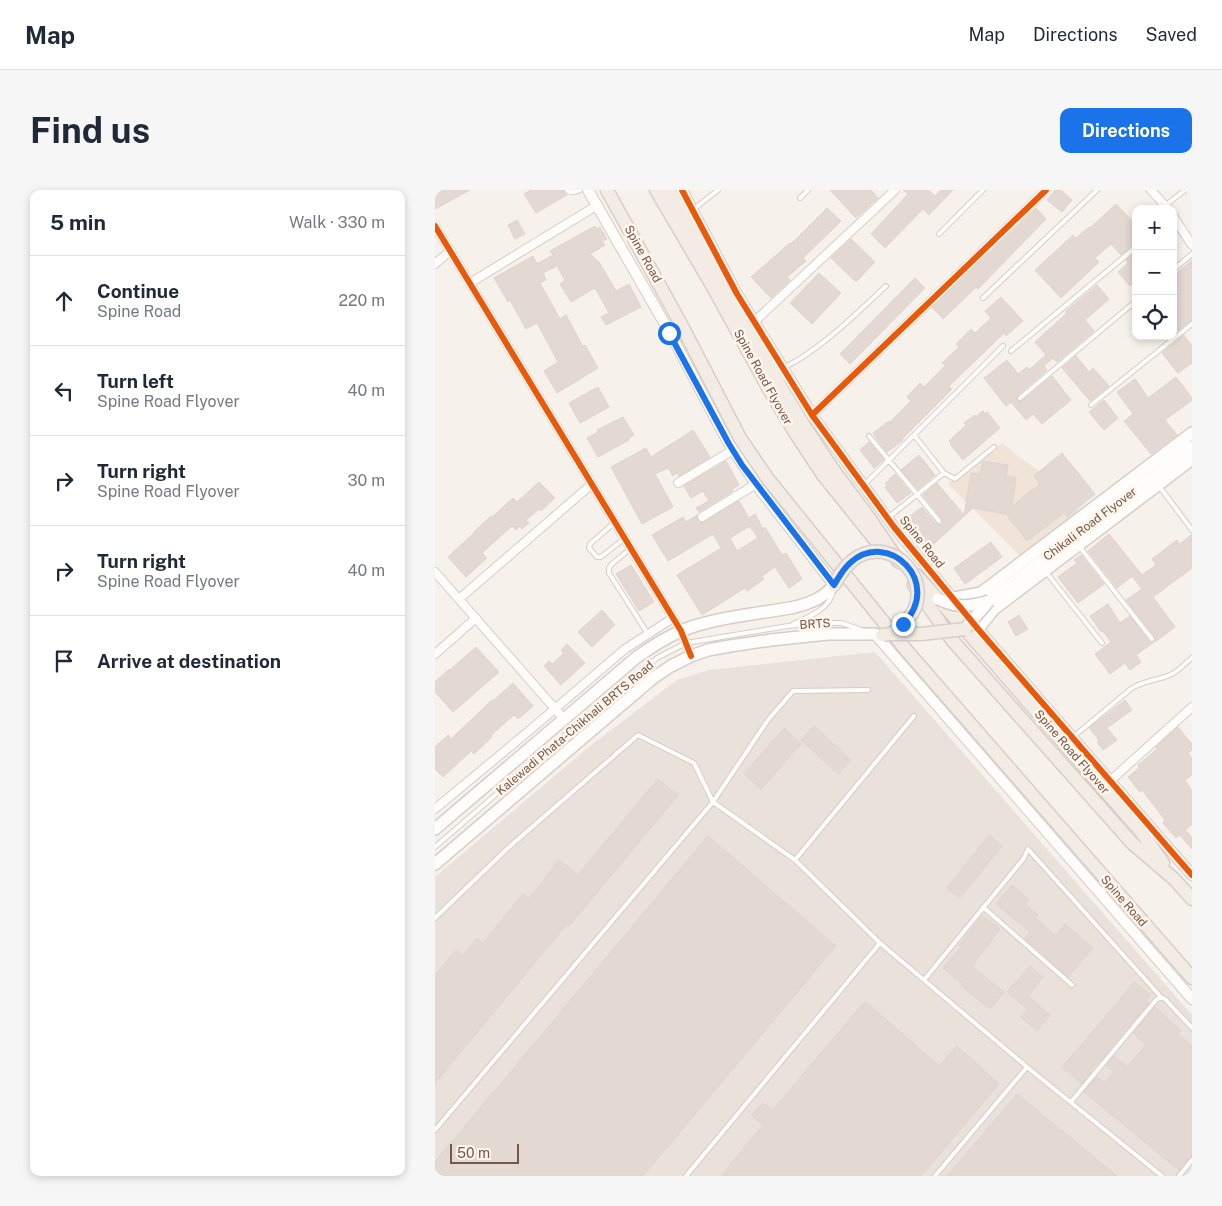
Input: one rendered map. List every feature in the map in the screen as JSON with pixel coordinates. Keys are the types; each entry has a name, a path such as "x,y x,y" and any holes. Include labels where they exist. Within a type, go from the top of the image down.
{"main road":[{"name":"Spine Road","path":"607,190 682,326 740,438 763,472 907,651 1192,978"},
{"name":"Spine Road Flyover","path":"656,190 713,287 793,431 823,475 886,553 900,559 965,629 1142,833 1174,879"},
{"name":"Spine Road","path":"669,190 723,282 780,386 807,419 832,468 870,519 951,640 1132,843 1174,879 1192,899"},
{"path":"954,598 981,593 1192,433"},
{"name":"Chikali Road Flyover","path":"965,629 989,601 1192,446"},
{"path":"978,629 994,609 1192,460"},
{"path":"435,829 637,656 658,643 681,631 703,624 801,606 820,597 831,589 846,567 857,558 871,553 886,553"},
{"path":"883,634 909,619 916,606 918,591 911,570"},
{"name":"Chikali Road Flyover","path":"938,599 949,604 970,606 989,601"},
{"path":"435,864 653,678 691,656 708,650 771,640 828,634 921,634 965,629"}],"street":[{"name":"Spine Road","path":"588,190 733,450 756,484 834,585"},
{"name":"Spine Road","path":"682,190 737,294 783,368 807,419 864,485 888,518 978,629 1192,875"},
{"path":"754,322 895,190"},
{"path":"807,419 1046,190"},
{"path":"1151,190 1165,205"},
{"path":"470,283 597,206"},
{"path":"1177,222 1192,245"},
{"path":"435,226 681,631 691,656"},
{"path":"435,264 450,251"},
{"path":"679,483 733,450"},
{"path":"459,599 592,484"},
{"path":"702,517 756,484"},
{"path":"435,572 564,719"},
{"path":"435,654 476,618"},
{"path":"435,808 625,649 673,618"},
{"name":"Spine Road","path":"883,634 1192,999"},
{"path":"1110,781 1192,707"}],"lane":[{"path":"567,190 574,192 580,190"},
{"path":"692,210 718,190"},
{"path":"800,198 808,190"},
{"path":"939,234 983,190"},
{"path":"983,298 1097,190"},
{"path":"1169,205 1185,190"},
{"path":"1011,351 1134,250"},
{"path":"1177,267 1192,254"},
{"path":"783,368 795,362 823,342 886,286"},
{"path":"1020,398 1132,304"},
{"path":"1091,405 1192,324"},
{"path":"864,485 1003,346"},
{"path":"913,435 945,473 955,478 994,447"},
{"path":"869,436 939,521"},
{"path":"888,518 945,473"},
{"path":"1158,485 1192,530"},
{"path":"615,522 590,544 589,548 597,557 601,557 625,538"},
{"path":"1079,545 1152,639"},
{"path":"631,548 612,564 609,568 609,573 648,634"},
{"path":"1045,571 1102,643"},
{"name":"BRTS","path":"789,626 817,613 833,597 834,585"},
{"name":"BRTS","path":"789,626 842,623 883,634"},
{"name":"Kalewadi Phata-Chikhali BRTS Road","path":"435,847 657,658 686,643 789,626"},
{"path":"1072,738 1132,688 1140,683 1175,673 1192,658"},
{"path":"435,1130 713,802 768,720 793,691 868,690"},
{"path":"795,860 914,716"},
{"path":"435,918 508,848 638,736 694,763 713,802 795,860 880,943 1027,1067 1162,1176"},
{"path":"924,980 1023,858 1028,849 1161,998 1169,1002 1192,1028"},
{"path":"983,907 1072,985"},
{"path":"686,1176 880,943"},
{"path":"1071,1102 1156,1000 1161,998"},
{"path":"935,1176 1027,1067"},
{"path":"1179,1176 1192,1160"}],"shaded area":[{"path":"1002,443 1047,478 1078,513 1021,557 948,484"},
{"path":"875,652 1192,1015 1192,1176 435,1176 435,877 590,746 677,680 709,670"}],"building":[{"path":"435,190 470,190 435,209"},
{"path":"531,190 563,190 567,195 536,213 524,194"},
{"path":"830,190 871,190 878,198 855,217"},
{"path":"903,190 928,190 935,196 941,190 953,190 929,215 923,209 885,248 871,234 908,194"},
{"path":"1055,190 1061,190 1072,200 1062,212 1047,200"},
{"path":"1116,204 1132,221 1132,246 1121,255 1111,244 1095,258 1099,262 1061,298 1035,270 1073,235 1076,238"},
{"path":"827,208 841,221 803,258 806,261 787,277 790,280 771,298 751,277 791,244"},
{"path":"1036,208 1046,219 978,289 976,287 943,319 932,307"},
{"path":"517,220 525,234 515,239 508,225"},
{"path":"595,226 597,229 600,227 607,239 602,241 605,245 590,254 599,262 616,291 629,284 641,307 606,325 601,317 609,313 595,288 571,302 560,284 565,280 557,266 543,273 546,280 540,283 560,319 566,315 583,347 585,345 598,368 557,393 544,371 558,362 537,323 526,329 510,300 508,302 494,278 533,256 537,264 553,255 550,251"},
{"path":"851,239 875,262 856,282 831,258"},
{"path":"1132,255 1132,284 1130,286 1118,272 1128,263 1126,260"},
{"path":"1192,260 1192,320 1177,331 1177,295 1177,273"},
{"path":"819,273 841,293 812,324 790,303"},
{"path":"915,278 925,288 850,364 840,354"},
{"path":"1097,285 1109,299 1085,320 1094,331 1057,362 1053,358 1044,366 1047,370 1016,398 1018,401 1022,401 1052,376 1071,400 1042,424 1033,414 1026,420 1011,402 1006,406 984,378 1007,360 1018,374 1027,367 1029,370 1046,355 1035,342 1066,314 1066,311"},
{"path":"1001,297 1023,321 1006,336 1004,333 949,386 952,389 903,440 887,452 873,433 890,422 911,401 907,397 920,383 924,387 945,366 942,363 959,347 956,344 971,329 975,333 991,318 985,311"},
{"path":"1184,335 1192,346 1192,363 1178,373 1162,353"},
{"path":"1076,356 1089,372 1093,368 1109,386 1090,401 1062,368"},
{"path":"1176,377 1192,400 1165,420 1177,435 1151,454 1124,421 1133,414 1117,392 1135,379 1148,398"},
{"path":"598,387 609,407 580,423 569,403"},
{"path":"1104,400 1118,418 1104,430 1089,412"},
{"path":"983,411 985,414 987,412 1000,428 963,460 949,441 966,425 964,423"},
{"path":"623,417 634,435 629,440 598,457 587,438 598,432 597,430"},
{"path":"693,430 710,457 679,476 677,473 673,476 668,468 655,474 673,507 642,524 611,467 646,448 651,457"},
{"path":"869,442 884,460 874,468 860,450"},
{"path":"1062,453 1095,494 1067,517 1064,513 1027,541 1006,514 973,508 927,550 922,544 926,540 909,517 922,507 936,524 942,524 942,519 923,495 937,483 964,515 971,473 980,474 983,461 1008,465 1006,476 1016,478 1012,506 1040,484 1034,476"},
{"path":"919,455 935,475 918,489 901,470"},
{"path":"726,461 739,485 732,489 733,491 699,512 696,508 709,501 703,491 691,498 684,486"},
{"path":"895,474 911,493 897,503 885,487 887,485 885,483"},
{"path":"539,482 555,498 541,511 539,509 526,520 529,523 522,529 520,526 516,530 512,526 482,553 487,558 466,577 448,557 491,516 513,498 517,502"},
{"path":"739,501 749,518 755,514 763,529 765,527 782,555 786,553 802,579 789,588 775,567 762,576 764,579 747,591 745,588 702,615 677,575 721,548 713,534 668,561 652,535 683,517 686,522 697,515 699,522 704,522","holes":["750,526 758,538 737,551 730,538"]},
{"path":"1109,534 1142,575 1156,565 1152,559 1177,540 1180,544 1192,534 1192,568 1153,597 1175,627 1155,642 1155,637 1126,600 1142,589 1132,576 1117,588 1088,551"},
{"path":"991,542 1002,557 965,584 954,568"},
{"path":"1081,555 1104,584 1078,603 1058,577 1077,563 1074,560"},
{"path":"631,565 654,602 639,611 616,574"},
{"path":"1108,604 1120,623 1130,616 1149,641 1154,642 1136,655 1141,662 1130,670 1125,663 1110,674 1095,654 1111,642 1090,616"},
{"path":"602,610 615,625 592,647 578,632"},
{"path":"1019,615 1028,629 1016,636 1008,622"},
{"path":"567,644 585,663 561,685 544,666 549,661 552,664 564,653 561,650"},
{"path":"476,647 499,672 453,712 435,692 435,682"},
{"path":"513,683 533,706 518,719 514,715 491,735 492,737 474,754 471,751 443,777 435,769 435,747 448,735 451,739"},
{"path":"1125,700 1132,710 1107,728 1117,740 1103,750 1097,742 1099,740 1089,728"},
{"path":"814,726 851,760 838,774 801,740"},
{"path":"1178,727 1192,744 1192,750 1188,753 1192,758 1192,775 1185,780 1192,791 1192,824 1185,830 1192,837 1192,849 1180,835 1176,838 1163,823 1165,820 1142,790 1140,792 1128,777"},
{"path":"784,728 801,744 761,789 744,774"},
{"path":"658,779 678,795 569,926 567,924 435,1083 435,975 456,950 463,956 477,938 483,943 523,894 529,899 559,860 578,875"},
{"path":"989,835 1002,846 960,898 947,888"},
{"path":"708,836 836,946 643,1176 435,1176 435,1162"},
{"path":"1012,885 1029,900 1025,904 1038,915 1035,918 1056,936 1065,924 1093,948 1068,977 1025,938 1030,932 996,904"},
{"path":"982,916 1000,929 972,966 1004,992 990,1009 961,986 963,984 943,968 961,947 959,946"},
{"path":"1030,966 1043,977 1028,996 1050,1015 1037,1031 1021,1017 1028,1009 1007,992"},
{"path":"1134,982 1150,995 1146,1000 1149,1003 1090,1071 1082,1084 1062,1067"},
{"path":"865,1001 939,1066 957,1046 999,1084 921,1176 721,1176 763,1125 751,1115 763,1103 773,1110"},
{"path":"1155,1007 1181,1031 1178,1034 1192,1046 1192,1156 1179,1170 1084,1092 1097,1077 1105,1083 1114,1072 1106,1066 1114,1056 1127,1067 1146,1045 1133,1033"},
{"path":"1017,1094 1117,1176 947,1176"}],"cycle path":[{"path":"682,190 737,294 812,415 894,527 978,629 1192,875"},
{"path":"812,415 1046,190"},
{"path":"435,226 681,631 691,656"}],"route":[{"path":"669,333 742,465 834,585 846,567 864,554 886,553 900,559 911,570 918,591 916,606 909,619 903,624"}]}
